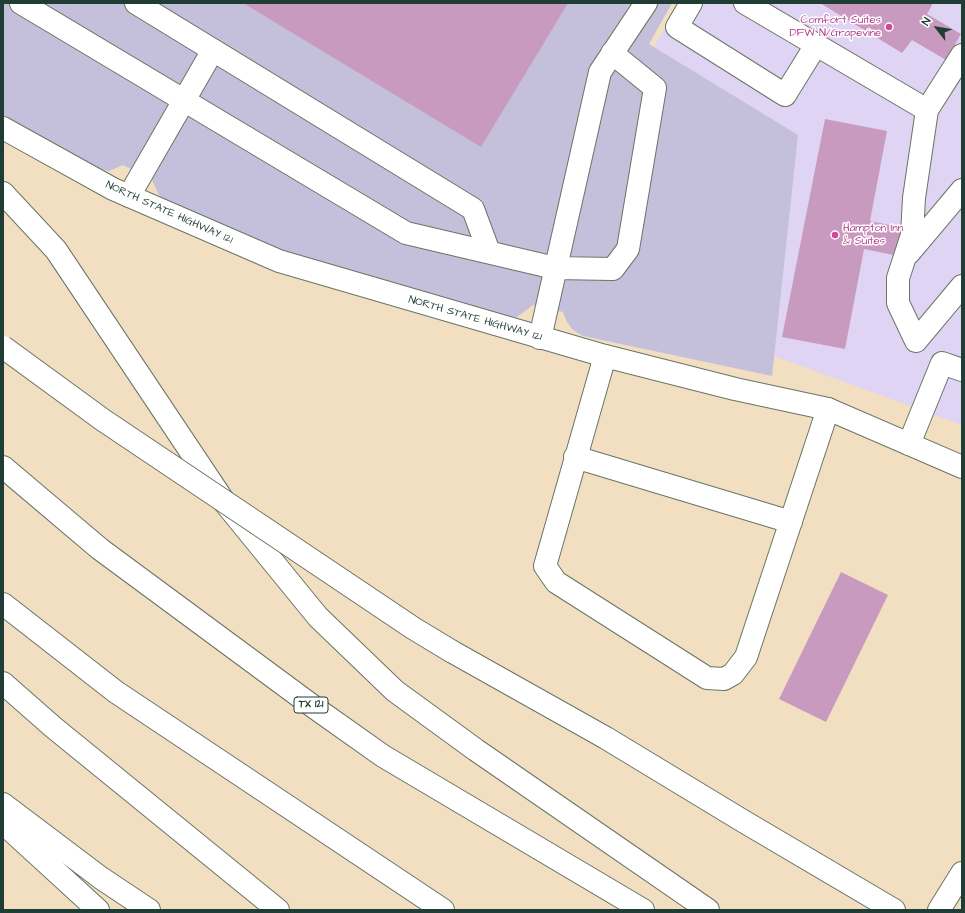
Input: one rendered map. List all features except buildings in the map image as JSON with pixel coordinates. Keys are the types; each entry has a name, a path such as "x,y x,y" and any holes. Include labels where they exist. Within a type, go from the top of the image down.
{"main road":[{"path":"21,3 406,233 555,268 613,269 628,249 655,88 612,54"},
{"path":"136,3 473,209 489,252"},
{"path":"540,338 600,72 646,3"},
{"path":"691,3 677,27 785,95 816,45"},
{"path":"746,3 927,110"},
{"path":"129,196 213,50"},
{"path":"962,55 927,110 914,198 912,235 898,278 898,303 916,341 942,363 962,370"},
{"name":"NORTH STATE HIGHWAY 121","path":"3,128 113,189 279,261 605,356 735,389 828,409 962,467"},
{"path":"904,259 962,190"},
{"path":"3,193 56,250 225,503 318,617 395,692 476,750 708,910"},
{"path":"916,341 962,286"},
{"path":"3,347 109,424 413,628 606,738 894,910"},
{"path":"605,356 545,566 556,582 707,678 724,679 733,674 746,658 828,409"},
{"path":"909,444 942,363"},
{"path":"575,457 791,522"},
{"name":"TX 121","path":"3,467 100,549 318,710 383,756 642,910"},
{"path":"3,604 116,692 443,910"},
{"path":"3,683 52,727 278,910"},
{"path":"3,804 101,878 150,910"},
{"path":"3,824 98,910"},
{"path":"944,902 962,873"}],"shaded area":[{"path":"3,3 672,3 649,44 798,135 772,376 583,336 573,330 567,322 563,312 533,305 517,317 500,317 295,257 168,203 159,195 152,180 123,165 109,171 96,168 3,116"},
{"path":"680,3 962,3 962,425 760,351 786,129 654,47"}],"place":[{"name":"Comfort Suites DFW N/Grapevine","path":"889,27"},
{"name":"Hampton Inn & Suites","path":"835,235"}]}
